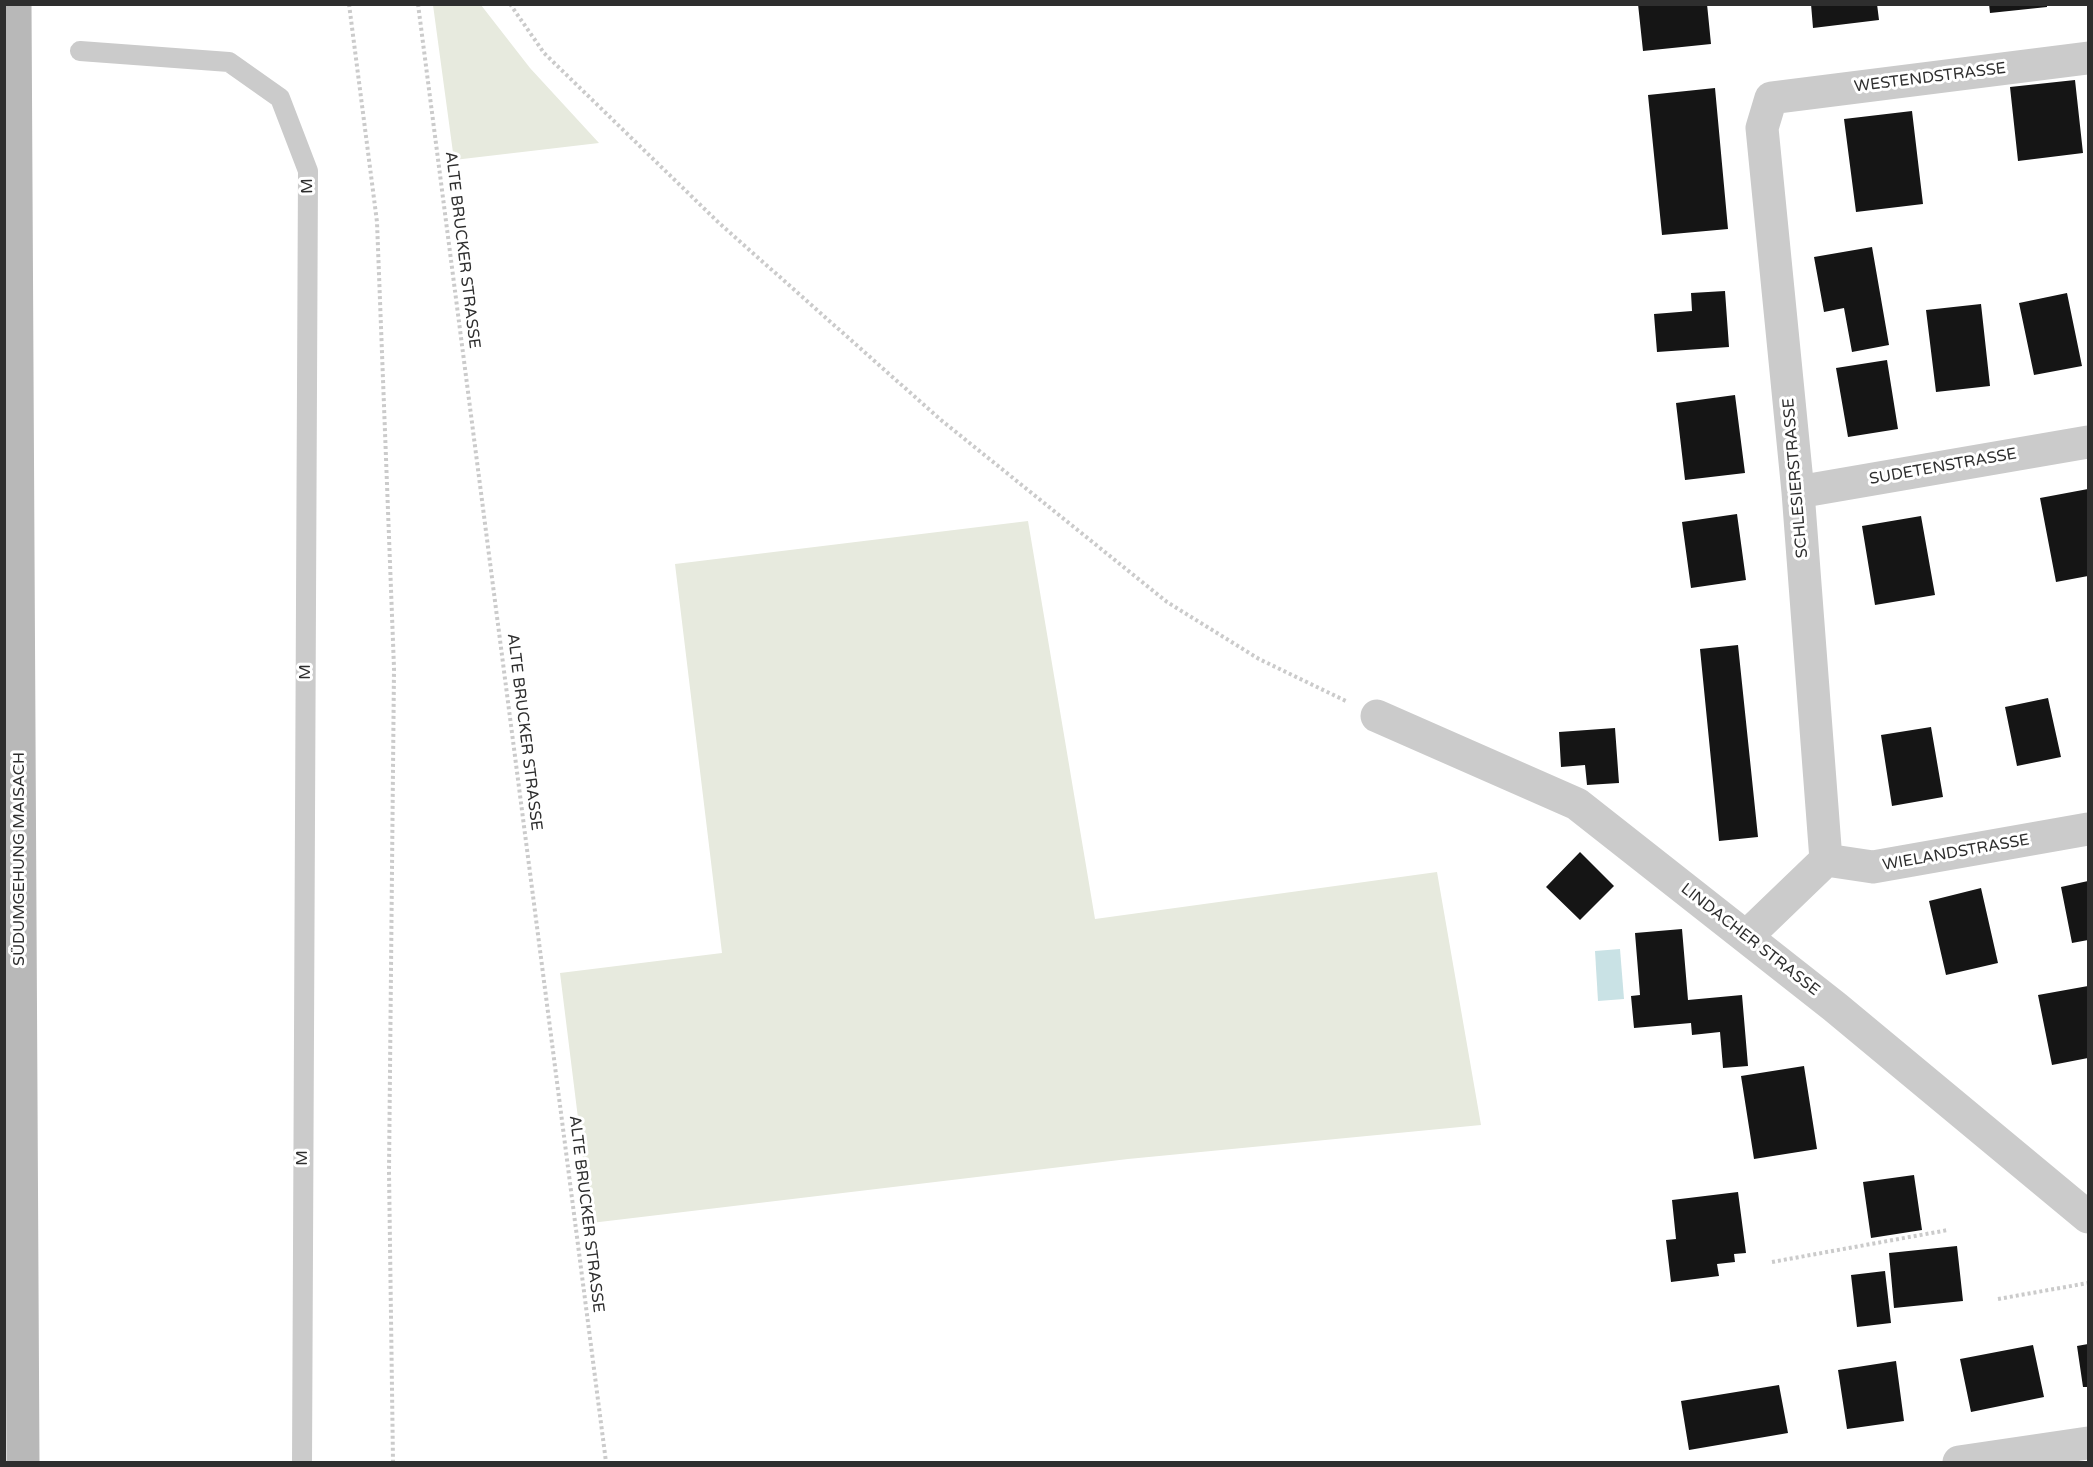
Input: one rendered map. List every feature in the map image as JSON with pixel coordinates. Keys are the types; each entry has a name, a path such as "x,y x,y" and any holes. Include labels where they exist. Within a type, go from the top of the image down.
{"main road":[{"name":"SÜDUMGEHUNG MAISACH","path":"15,4 23,1462"}],"street":[{"name":"WESTENDSTRASSE","path":"1771,98 2088,58"},
{"name":"SCHLESIERSTRASSE","path":"1771,98 1762,128 1798,492 1826,860"},
{"name":"SUDETENSTRASSE","path":"1798,492 2088,442"},
{"name":"LINDACHER STRASSE","path":"1377,716 1577,804 1747,936 2088,1216"},
{"name":"WIELANDSTRASSE","path":"1826,860 1873,867 2088,829"},
{"path":"1747,936 1826,860"},
{"path":"1959,1462 2088,1443"}],"lane":[{"name":"M","path":"80,51 229,62 280,98 308,171 302,1462"}],"path":[{"path":"349,4 377,222 394,668 389,1159 393,1462"},
{"name":"ALTE BRUCKER STRASSE","path":"418,4 606,1462"},
{"path":"510,4 544,53 703,207 941,420 1167,602 1259,659 1377,716"},
{"path":"1772,1262 1948,1230"},
{"path":"1998,1299 2088,1283"}],"shaded area":[{"path":"433,5 481,5 530,68 599,143 454,160"},
{"path":"1028,521 1095,919 1437,872 1481,1125 1128,1159 591,1223 560,973 722,953 675,564"}],"water":[{"path":"1620,949 1624,999 1598,1001 1595,951"}],"building":[{"path":"1638,4 1707,4 1711,44 1643,51"},
{"path":"1811,4 1877,4 1879,20 1813,28"},
{"path":"1989,4 2047,4 2047,7 1990,13"},
{"path":"2075,80 2083,153 2018,161 2010,87"},
{"path":"1715,88 1728,229 1662,235 1648,95"},
{"path":"1912,111 1923,204 1856,212 1844,119"},
{"path":"1872,247 1889,345 1852,352 1844,308 1824,312 1814,257"},
{"path":"1725,291 1729,347 1657,352 1654,314 1692,311 1691,293"},
{"path":"2067,293 2082,366 2034,375 2019,303"},
{"path":"1981,304 1990,386 1936,392 1926,310"},
{"path":"1887,360 1898,429 1848,437 1836,368"},
{"path":"1735,395 1745,473 1685,480 1676,403"},
{"path":"2088,489 2088,576 2056,582 2040,498"},
{"path":"1737,514 1746,580 1691,588 1682,522"},
{"path":"1921,516 1935,595 1875,605 1862,526"},
{"path":"1738,645 1758,837 1719,841 1700,649"},
{"path":"2048,698 2061,757 2017,766 2005,707"},
{"path":"1931,727 1943,797 1892,806 1881,735"},
{"path":"1615,728 1619,783 1587,785 1585,765 1561,767 1559,732"},
{"path":"1580,852 1614,886 1580,920 1546,887"},
{"path":"2088,881 2088,940 2072,943 2061,887"},
{"path":"1981,888 1998,963 1946,975 1929,901"},
{"path":"1682,929 1688,1000 1742,995 1748,1066 1723,1068 1720,1032 1692,1035 1691,1023 1634,1028 1631,996 1640,995 1635,933"},
{"path":"2088,986 2088,1058 2052,1065 2038,995"},
{"path":"1804,1066 1817,1149 1754,1159 1741,1076"},
{"path":"1914,1175 1922,1230 1871,1238 1863,1182"},
{"path":"1738,1192 1746,1253 1734,1254 1735,1262 1717,1264 1719,1276 1671,1282 1666,1240 1676,1239 1672,1200"},
{"path":"1957,1246 1963,1301 1894,1308 1889,1253"},
{"path":"1885,1271 1891,1323 1857,1327 1851,1275"},
{"path":"2088,1344 2088,1387 2083,1387 2077,1346"},
{"path":"2033,1345 2044,1397 1971,1412 1960,1359"},
{"path":"1896,1361 1904,1421 1847,1429 1838,1370"},
{"path":"1779,1385 1788,1433 1689,1450 1681,1401"}]}
